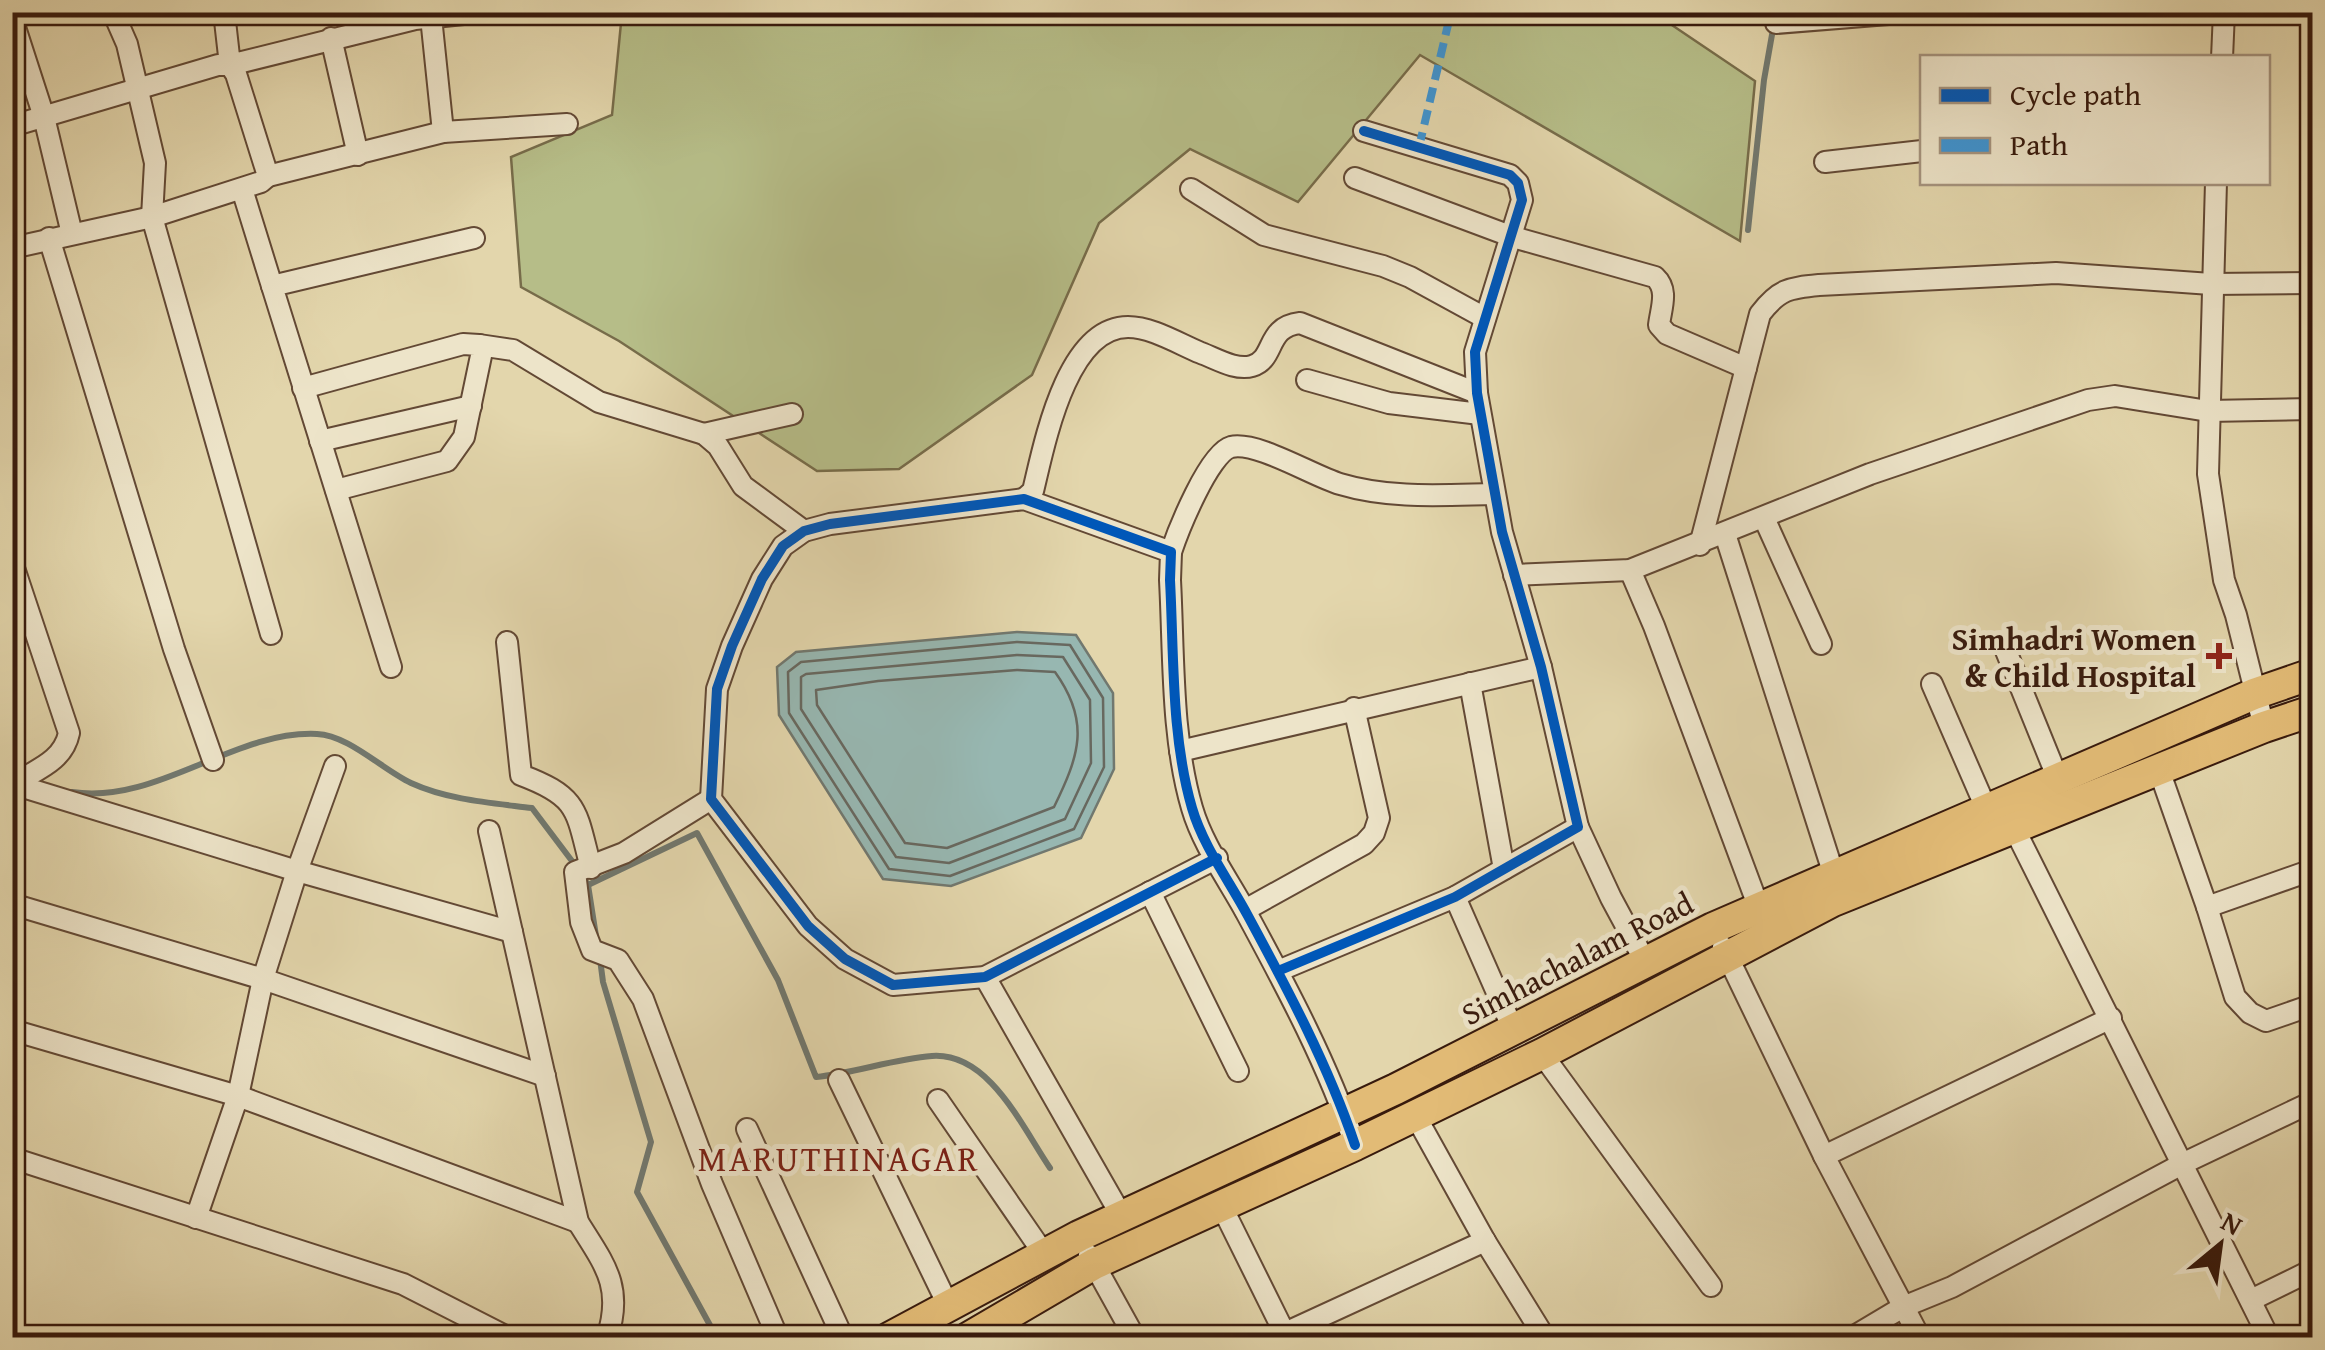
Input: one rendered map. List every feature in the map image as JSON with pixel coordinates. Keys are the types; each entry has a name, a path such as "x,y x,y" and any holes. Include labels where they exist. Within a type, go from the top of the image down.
{"main road":[{"name":"Simhachalam Road","path":"889,1338 1121,1215 1344,1112 1713,928 2254,694 2312,674"},
{"path":"968,1338 1001,1329 1094,1264 1542,1054 1833,901 2312,711"}],"street":[{"path":"113,12 127,44 155,163 152,216 271,634"},
{"path":"224,12 230,65 268,176"},
{"path":"12,126 218,65 431,17 483,12"},
{"path":"1776,22 1913,12"},
{"path":"2222,55 2224,12"},
{"path":"431,17 444,132"},
{"path":"12,18 20,66 44,117 72,234"},
{"path":"331,38 358,155"},
{"path":"12,248 152,216 242,189 268,176 444,132 567,124"},
{"path":"1364,131 1510,175 1518,183 1522,200 1513,237 1475,352 1478,404 1493,494 1541,667 1578,827 1646,963"},
{"path":"1825,162 1920,151"},
{"path":"1355,178 1513,237 1655,277 1664,294 1660,326 1668,334 1746,368"},
{"path":"2216,185 2210,284 2208,474 2216,542 2264,727"},
{"path":"242,189 390,667"},
{"path":"1191,189 1264,235 1384,266 1410,276 1484,318"},
{"path":"49,238 174,649 213,760"},
{"path":"272,286 474,238"},
{"path":"1700,544 1760,314 1774,295 1796,287 2056,272 2210,284 2312,282"},
{"path":"1024,500 1033,491 1056,398 1069,375 1103,334 1118,328 1143,330 1234,366 1251,367 1262,361 1276,333 1286,324 1300,322 1478,404"},
{"path":"303,388 463,344 513,350 599,402 704,434 718,446 744,486 804,531"},
{"path":"336,490 446,461 464,436 483,358 479,344"},
{"path":"1307,380 1374,400 1478,404"},
{"path":"1514,576 1630,570 1870,474 2088,400 2115,396 2208,411 2312,409"},
{"path":"320,441 471,406"},
{"path":"704,434 792,414"},
{"path":"1355,1144 1278,971 1200,830 1192,807 1180,751 1171,552 1180,524 1218,456 1231,447 1250,448 1340,484 1382,493 1493,494"},
{"path":"1171,552 1024,500 830,524 804,531 784,546 762,578 717,689 711,800 788,903 845,959 893,985 985,977 1217,858"},
{"path":"1764,518 1821,644"},
{"path":"1724,534 1834,874"},
{"path":"13,568 69,733 66,749 14,784"},
{"path":"1630,570 1759,908"},
{"path":"507,642 521,775 564,794 576,812 583,870 581,922 592,950 608,956 642,998 712,1184 778,1338"},
{"path":"2004,646 2058,779"},
{"path":"1180,751 1541,667"},
{"path":"1470,683 1504,869"},
{"path":"1932,684 1986,808"},
{"path":"1245,910 1364,844 1374,833 1378,818 1354,708"},
{"path":"196,1218 238,1096 264,979 334,766"},
{"path":"2159,770 2235,996 2250,1013 2266,1021 2312,1005"},
{"path":"14,784 512,932"},
{"path":"583,870 658,834 711,800"},
{"path":"1278,971 1455,897 1578,827"},
{"path":"2014,828 2269,1338"},
{"path":"489,830 578,1222 608,1268 615,1298 607,1338"},
{"path":"2208,907 2312,870"},
{"path":"1150,892 1238,1072"},
{"path":"1455,897 1514,1029"},
{"path":"12,904 264,979 545,1076"},
{"path":"1713,928 1824,1156 1920,1338"},
{"path":"985,977 1121,1215"},
{"path":"1824,1156 2112,1018"},
{"path":"12,1030 238,1096 578,1222"},
{"path":"1542,1054 1711,1286"},
{"path":"839,1080 948,1305"},
{"path":"938,1100 1044,1254"},
{"path":"1851,1338 1903,1307 1952,1287 2184,1162 2312,1102"},
{"path":"1414,1114 1544,1337"},
{"path":"747,1128 843,1338"},
{"path":"12,1158 403,1284 510,1338"},
{"path":"1221,1204 1286,1335 1485,1241"},
{"path":"1079,1236 1134,1338"},
{"path":"2251,1300 2312,1270"}],"green space":[{"path":"622,13 1654,13 1755,81 1740,241 1420,55 1298,202 1190,149 1099,223 1032,375 899,469 817,471 619,341 521,287 511,157 612,115"}],"water":[{"path":"1017,632 1076,635 1113,693 1114,769 1081,838 951,886 883,879 779,715 777,667 796,652"}],"waterway":[{"path":"1748,230 1764,80 1776,12"},
{"path":"72,792 104,793 134,788 256,743 317,734 341,740 425,789 532,808 575,865"},
{"path":"582,876 588,885 697,833 778,980 816,1077 917,1058 952,1058 971,1066 1002,1095 1050,1168"},
{"path":"588,885 596,936"},
{"path":"600,959 603,982 651,1142 637,1192 717,1338"}],"marked path":[{"path":"1419,147 1451,12"}],"cycle path":[{"path":"1278,971 1455,897 1578,827 1541,667 1502,532 1477,393 1475,352 1522,200 1518,183 1510,175 1364,131"},
{"path":"1217,858 985,977 893,985 845,959 808,926 711,799 717,689 762,579 783,546 804,531 830,524 1024,499 1171,552 1177,724 1192,808 1197,822 1210,850 1217,864 1306,1028 1355,1145"}],"place":[{"name":"Simhadri Women & Child Hospital","path":"2219,656"}],"district":[{"name":"MARUTHINAGAR","path":"839,1158"}]}
